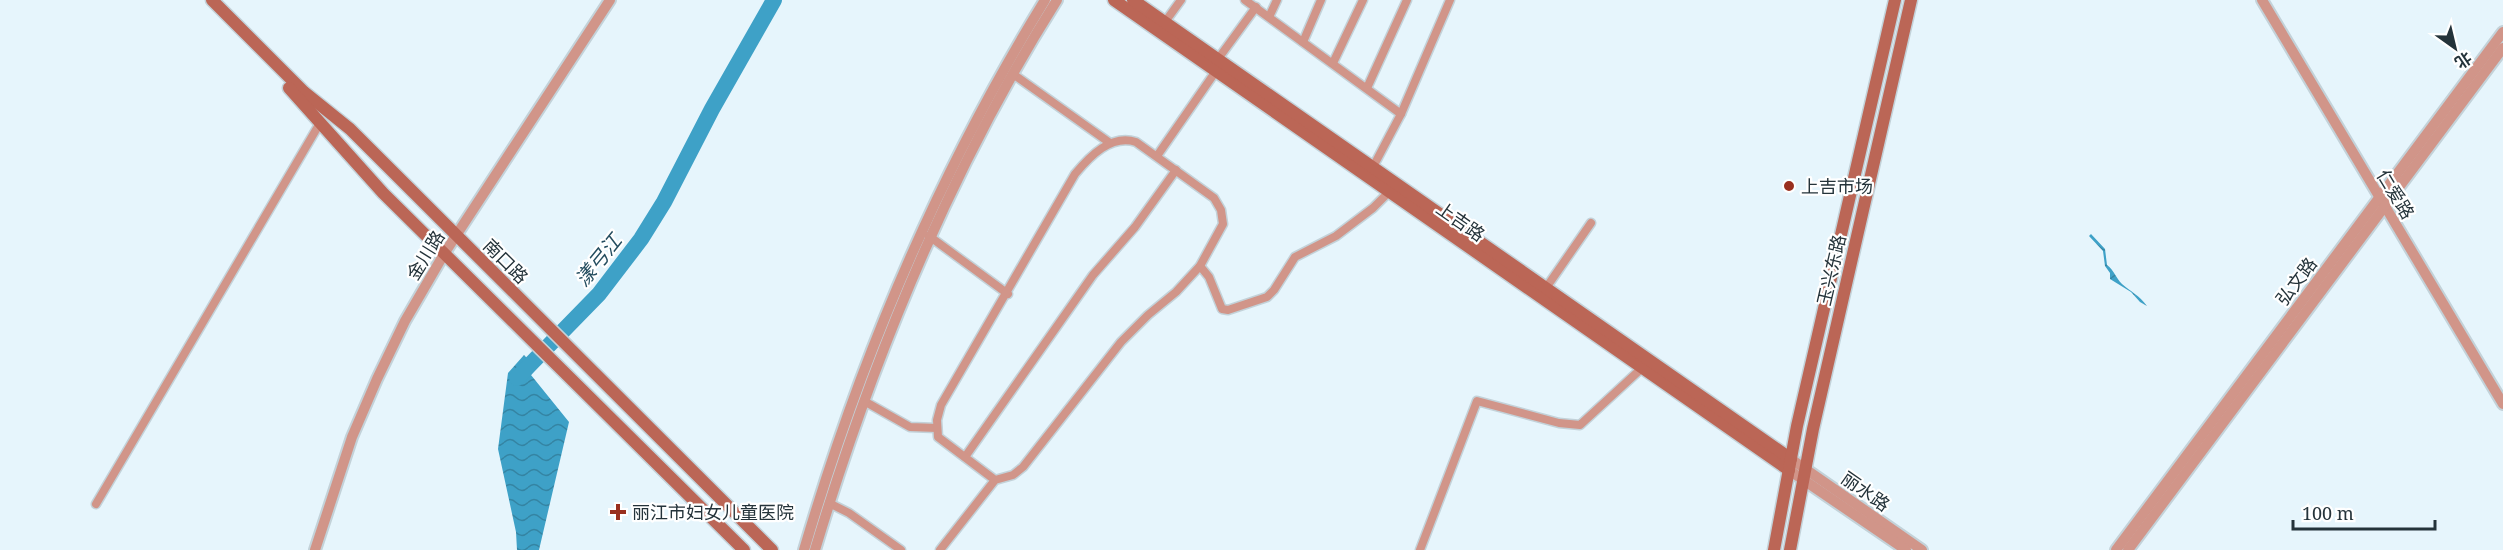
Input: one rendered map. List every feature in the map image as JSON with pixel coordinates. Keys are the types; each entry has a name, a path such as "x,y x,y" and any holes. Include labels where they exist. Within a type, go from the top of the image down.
{"main road":[{"path":"201,0 298,98 383,193 744,550"},
{"name":"南口路","path":"212,0 304,92 350,129 772,550"},
{"name":"上吉路","path":"1114,0 1372,167 1546,288 1790,464"},
{"name":"上吉路","path":"1132,0 1165,22 1217,65 1389,192 1642,368 1790,464"},
{"name":"玉兴东路","path":"1774,550 1790,464 1895,0"},
{"name":"玉兴东路","path":"1790,550 1804,474 1911,0"}],"street":[{"name":"金川路","path":"315,550 338,473 364,408 405,321 444,254 610,0"},
{"path":"804,550 853,402 905,266 969,131 1045,0"},
{"path":"815,550 864,401 929,236 978,136 1057,0"},
{"path":"1165,22 1181,0"},
{"path":"1245,0 1401,114"},
{"path":"1269,17 1277,0"},
{"path":"1303,42 1321,0"},
{"path":"1333,63 1363,0"},
{"path":"1367,88 1407,0"},
{"path":"1372,167 1401,114 1450,0"},
{"name":"仁爱路","path":"2262,0 2503,404"},
{"path":"1157,156 1256,7"},
{"name":"弘文路","path":"2128,550 2503,32"},
{"name":"弘文路","path":"2116,550 2382,202 2503,48"},
{"path":"1012,74 1110,143"},
{"path":"96,504 320,123"},
{"path":"940,550 995,480 1013,476 1023,467 1121,342 1148,315 1176,292 1200,266 1223,224 1214,198 1142,144 1131,140 1110,143 1088,160 1075,174 1008,294 942,405 937,428 938,437 995,480"},
{"path":"965,457 1093,275 1135,227 1176,170"},
{"path":"1200,266 1209,277 1222,309 1228,310 1260,300 1275,290 1288,265 1295,257 1336,236 1373,208 1389,192"},
{"path":"1546,288 1591,223"},
{"path":"929,236 1008,294"},
{"path":"1420,550 1477,401 1559,423 1580,425 1642,368"},
{"path":"864,401 910,427 937,428"},
{"name":"丽水路","path":"1790,464 1906,550"},
{"name":"丽水路","path":"1804,474 1922,550"},
{"path":"829,503 849,513 901,550"}],"water":[{"path":"2091,234 2105,249 2107,265 2120,282 2147,306 2131,292 2110,279 2103,251 2089,236"},
{"path":"524,355 537,368 531,375 569,422 539,550 517,550 516,532 498,449 508,373"}],"waterway":[{"name":"漾弓江","path":"517,378 599,294 641,239 664,202 712,109 774,0"}],"place":[{"name":"上吉市场","path":"1789,186"},
{"name":"丽江市妇女儿童医院","path":"618,512"}]}
